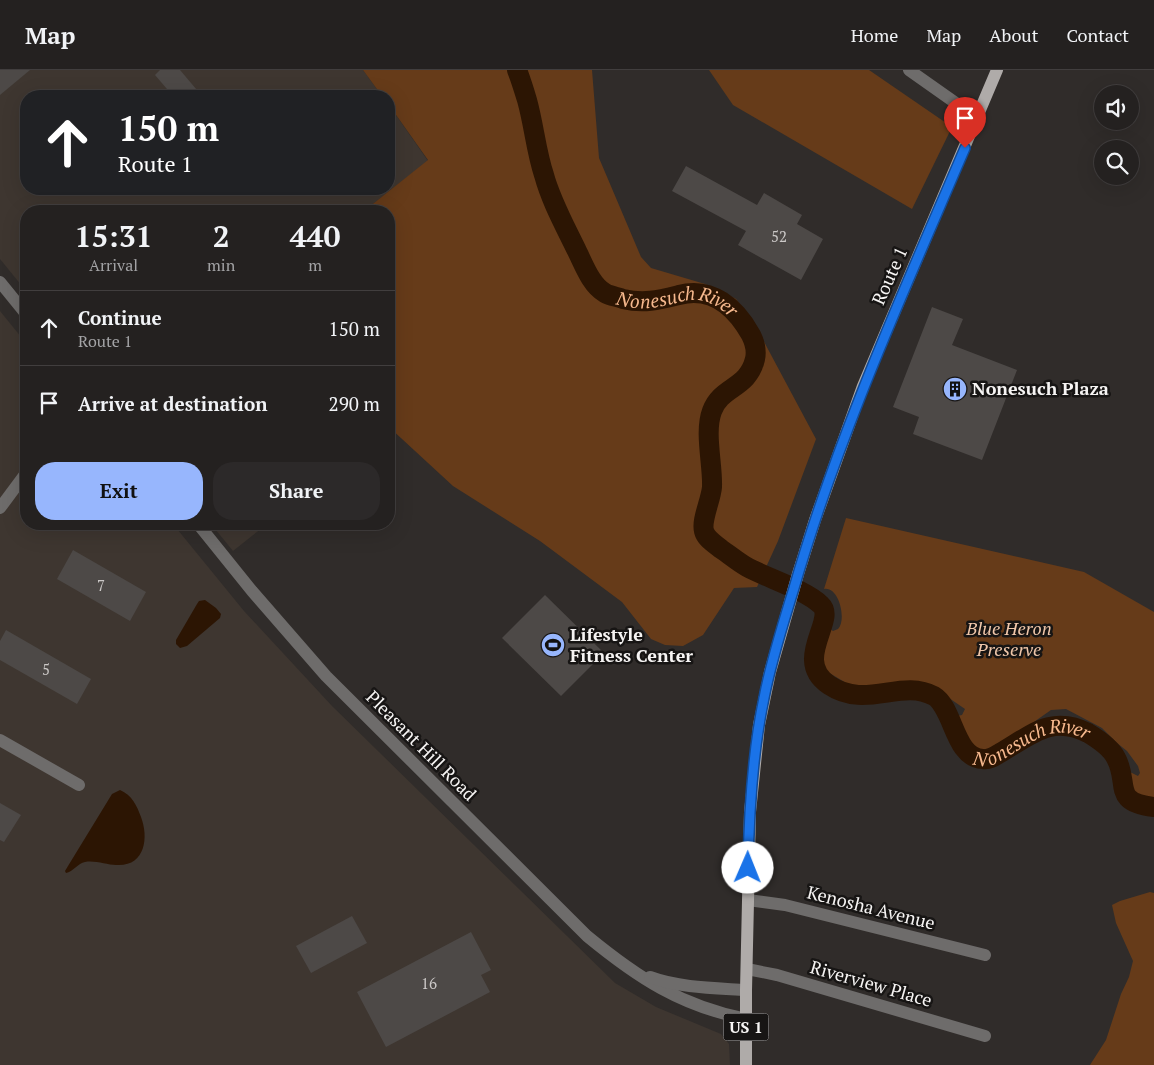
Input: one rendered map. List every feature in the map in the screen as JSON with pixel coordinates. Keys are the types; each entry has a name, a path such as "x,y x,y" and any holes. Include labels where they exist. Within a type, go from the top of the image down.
{"main road":[{"name":"Route 1","path":"748,900 750,812 759,725 768,681 798,574 827,485 863,386 997,70"},
{"name":"US 1","path":"746,1065 748,900"}],"street":[{"path":"909,70 977,118"},
{"path":"0,282 20,307"},
{"path":"0,508 20,481"},
{"name":"Pleasant Hill Road","path":"203,530 294,641 331,682 587,936 606,952 670,994 691,1004 746,1019"},
{"path":"0,740 79,785"},
{"name":"Kenosha Avenue","path":"748,900 785,905 985,955"},
{"name":"Riverview Place","path":"747,969 777,975 985,1036"},
{"name":"Pleasant Hill Road","path":"639,974 670,983 746,990"}],"shaded area":[{"path":"0,70 363,70 378,90 20,90 20,195 384,195 372,205 20,205 20,284 0,259"},
{"path":"395,114 428,161 395,187"},
{"path":"0,311 20,336 20,530 178,530 244,611 332,706 615,983 656,1007 721,1034 729,1044 730,1065 0,1065"},
{"path":"216,530 259,530 233,551"},
{"path":"205,600 221,614 220,618 187,646 180,648 176,644 176,640 199,601"},
{"path":"120,790 133,801 143,825 144,842 139,856 126,864 85,862 66,873 65,871 112,794"}],"green space":[{"path":"363,70 592,70 599,158 641,257 651,268 705,284 736,299 755,325 816,439 778,541 757,587 734,588 703,635 683,646 665,645 651,639 622,602 540,541 453,486 395,433 395,205 372,205 384,195 395,195 395,186 428,160 395,113 395,90 378,90"},
{"path":"709,70 869,70 952,127 912,209 733,105"},
{"name":"Blue Heron Preserve","path":"846,518 1084,572 1154,612 1154,801 1129,788 1128,771 1138,776 1140,773 1138,766 1127,751 1102,728 1066,709 1051,710 1008,740 987,749 977,750 967,743 955,723 957,716 962,715 965,709 949,698 928,690 922,683 911,681 882,691 861,690 826,671 820,662 819,651 822,651 823,648 823,632 827,627 833,631 838,629 842,619 840,604 834,593 829,589 824,589"},
{"path":"1150,892 1154,893 1154,1065 1090,1065 1106,1040 1133,961 1116,923 1112,905"}],"building":[{"path":"0,70 30,70 0,95"},
{"path":"160,70 180,70 197,90 168,90 155,75"},
{"path":"686,166 757,205 764,193 802,215 797,224 823,239 801,280 738,245 746,231 672,191"},
{"name":"Nonesuch Plaza","path":"932,307 963,319 952,345 1017,370 982,460 913,434 919,417 893,407"},
{"path":"73,550 146,592 130,621 57,579"},
{"name":"Lifestyle Fitness Center","path":"545,595 604,653 561,696 502,638"},
{"path":"6,630 91,679 77,704 0,660 0,641"},
{"path":"0,803 21,815 4,842 0,840"},
{"path":"352,916 367,943 311,973 296,946"},
{"path":"471,932 491,970 481,975 490,992 386,1047 357,992"}],"waterway":[{"name":"Nonesuch River","path":"517,70 527,100 539,157 550,194 585,268 596,285 609,295 638,301 658,300 691,293 712,297 730,308 751,335 756,353 752,369 741,382 716,403 712,411 709,429 712,487 703,526 711,541 744,565 806,594 821,605 824,612 824,620 814,653 814,664 819,675 829,685 843,692 856,695 909,690 922,691 934,696 941,702 960,742 966,750 973,756 983,759 988,759 1031,734 1052,726 1075,728 1088,733 1108,747 1114,754 1120,767 1124,790 1127,796 1132,801 1141,805 1154,807"}],"place":[{"name":"Nonesuch Plaza","path":"955,389"},
{"name":"Lifestyle Fitness Center","path":"553,645"}],"route":[{"path":"748,868 752,781 759,725 773,660 798,574 824,492 863,386 965,148"}]}
